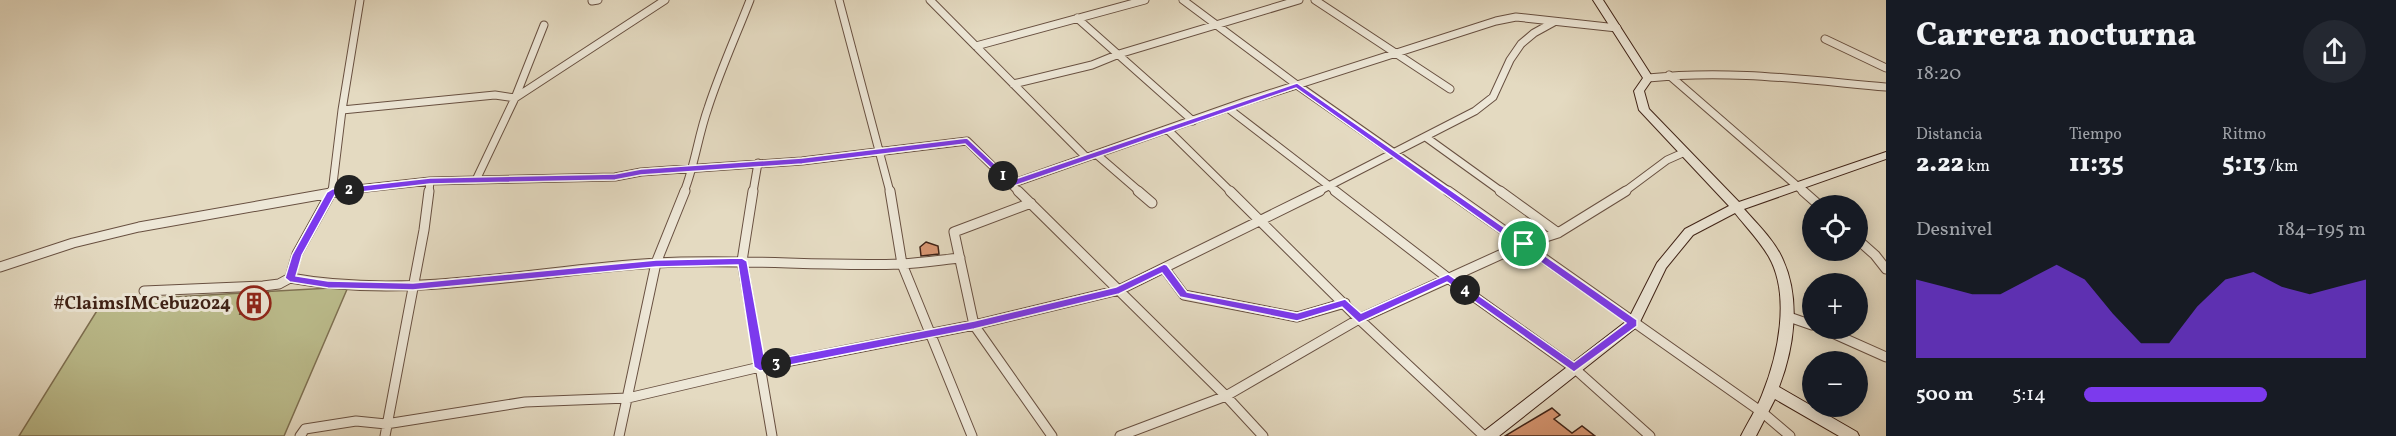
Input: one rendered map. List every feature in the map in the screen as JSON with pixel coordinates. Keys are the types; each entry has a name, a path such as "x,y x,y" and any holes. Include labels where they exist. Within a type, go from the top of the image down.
{"street":[{"path":"290,278 297,255 332,192 342,110 360,0"},
{"path":"342,110 495,95 515,98 665,0"},
{"path":"619,436 656,263 694,168 697,143 708,108 750,0"},
{"path":"839,0 893,204 902,264 972,436"},
{"path":"930,0 1086,157"},
{"path":"976,46 1145,0"},
{"path":"1183,0 1297,85 1762,413 1790,436"},
{"path":"1013,84 1092,65 1119,54 1299,0"},
{"path":"1315,0 1450,89"},
{"path":"1598,0 1648,78"},
{"path":"1011,184 1297,85 1496,21 1516,17 1617,28"},
{"path":"1077,18 1193,121"},
{"path":"300,436 304,429 374,419 386,424 525,402 628,398 760,367 974,325 1119,290 1427,138 1481,108 1492,97 1510,60 1521,44 1534,33 1554,22"},
{"path":"476,180 515,98 544,25"},
{"path":"1825,39 1886,68"},
{"path":"1669,75 1808,195"},
{"path":"1748,436 1762,413 1783,360 1787,297 1779,263 1737,207 1644,110 1639,91 1648,78 1669,75 1732,75 1886,87"},
{"path":"1229,109 1448,278 1574,368 1650,436"},
{"path":"1168,130 1359,319 1486,436 1634,323 1661,266 1689,232 1737,207 1886,155"},
{"path":"1427,138 1558,233"},
{"path":"0,267 73,243 139,227 332,192 430,181 615,177 641,172 802,161 967,141 1226,396 1263,436"},
{"path":"1120,436 1226,396 1359,319 1524,244 1558,233 1614,200 1666,160 1685,152"},
{"path":"1096,154 1152,203"},
{"path":"759,163 742,261 772,436"},
{"path":"385,436 424,230 430,181"},
{"path":"1030,203 954,232 974,325 1052,436"},
{"path":"1868,249 1886,269"},
{"path":"144,291 263,286 279,284 290,278 328,285 413,286 656,263 742,261 902,264 960,258"},
{"path":"1164,268 1184,295 1297,317 1345,303"},
{"path":"1786,316 1802,322"},
{"path":"1846,339 1886,357"},
{"path":"1772,390 1852,436"}],"green space":[{"path":"348,287 284,436 19,436 103,301"}],"building":[{"path":"926,242 938,246 939,254 921,256 920,247"},
{"name":"#ClaimsIMCebu2024","path":"268,293 257,313 240,314 251,294"},
{"path":"1552,408 1560,415 1554,419 1572,433 1582,426 1595,436 1505,436"}],"place":[{"name":"#ClaimsIMCebu2024","path":"254,303"}],"route":[{"path":"1297,85 1524,244 1634,323 1574,368 1448,278 1359,319 1345,303 1297,317 1184,295 1164,268 1119,290 974,325 760,367 742,261 656,263 413,286 328,285 290,278 297,255 332,192 430,181 615,177 641,172 802,161 967,141 1011,184 1297,85"}]}
